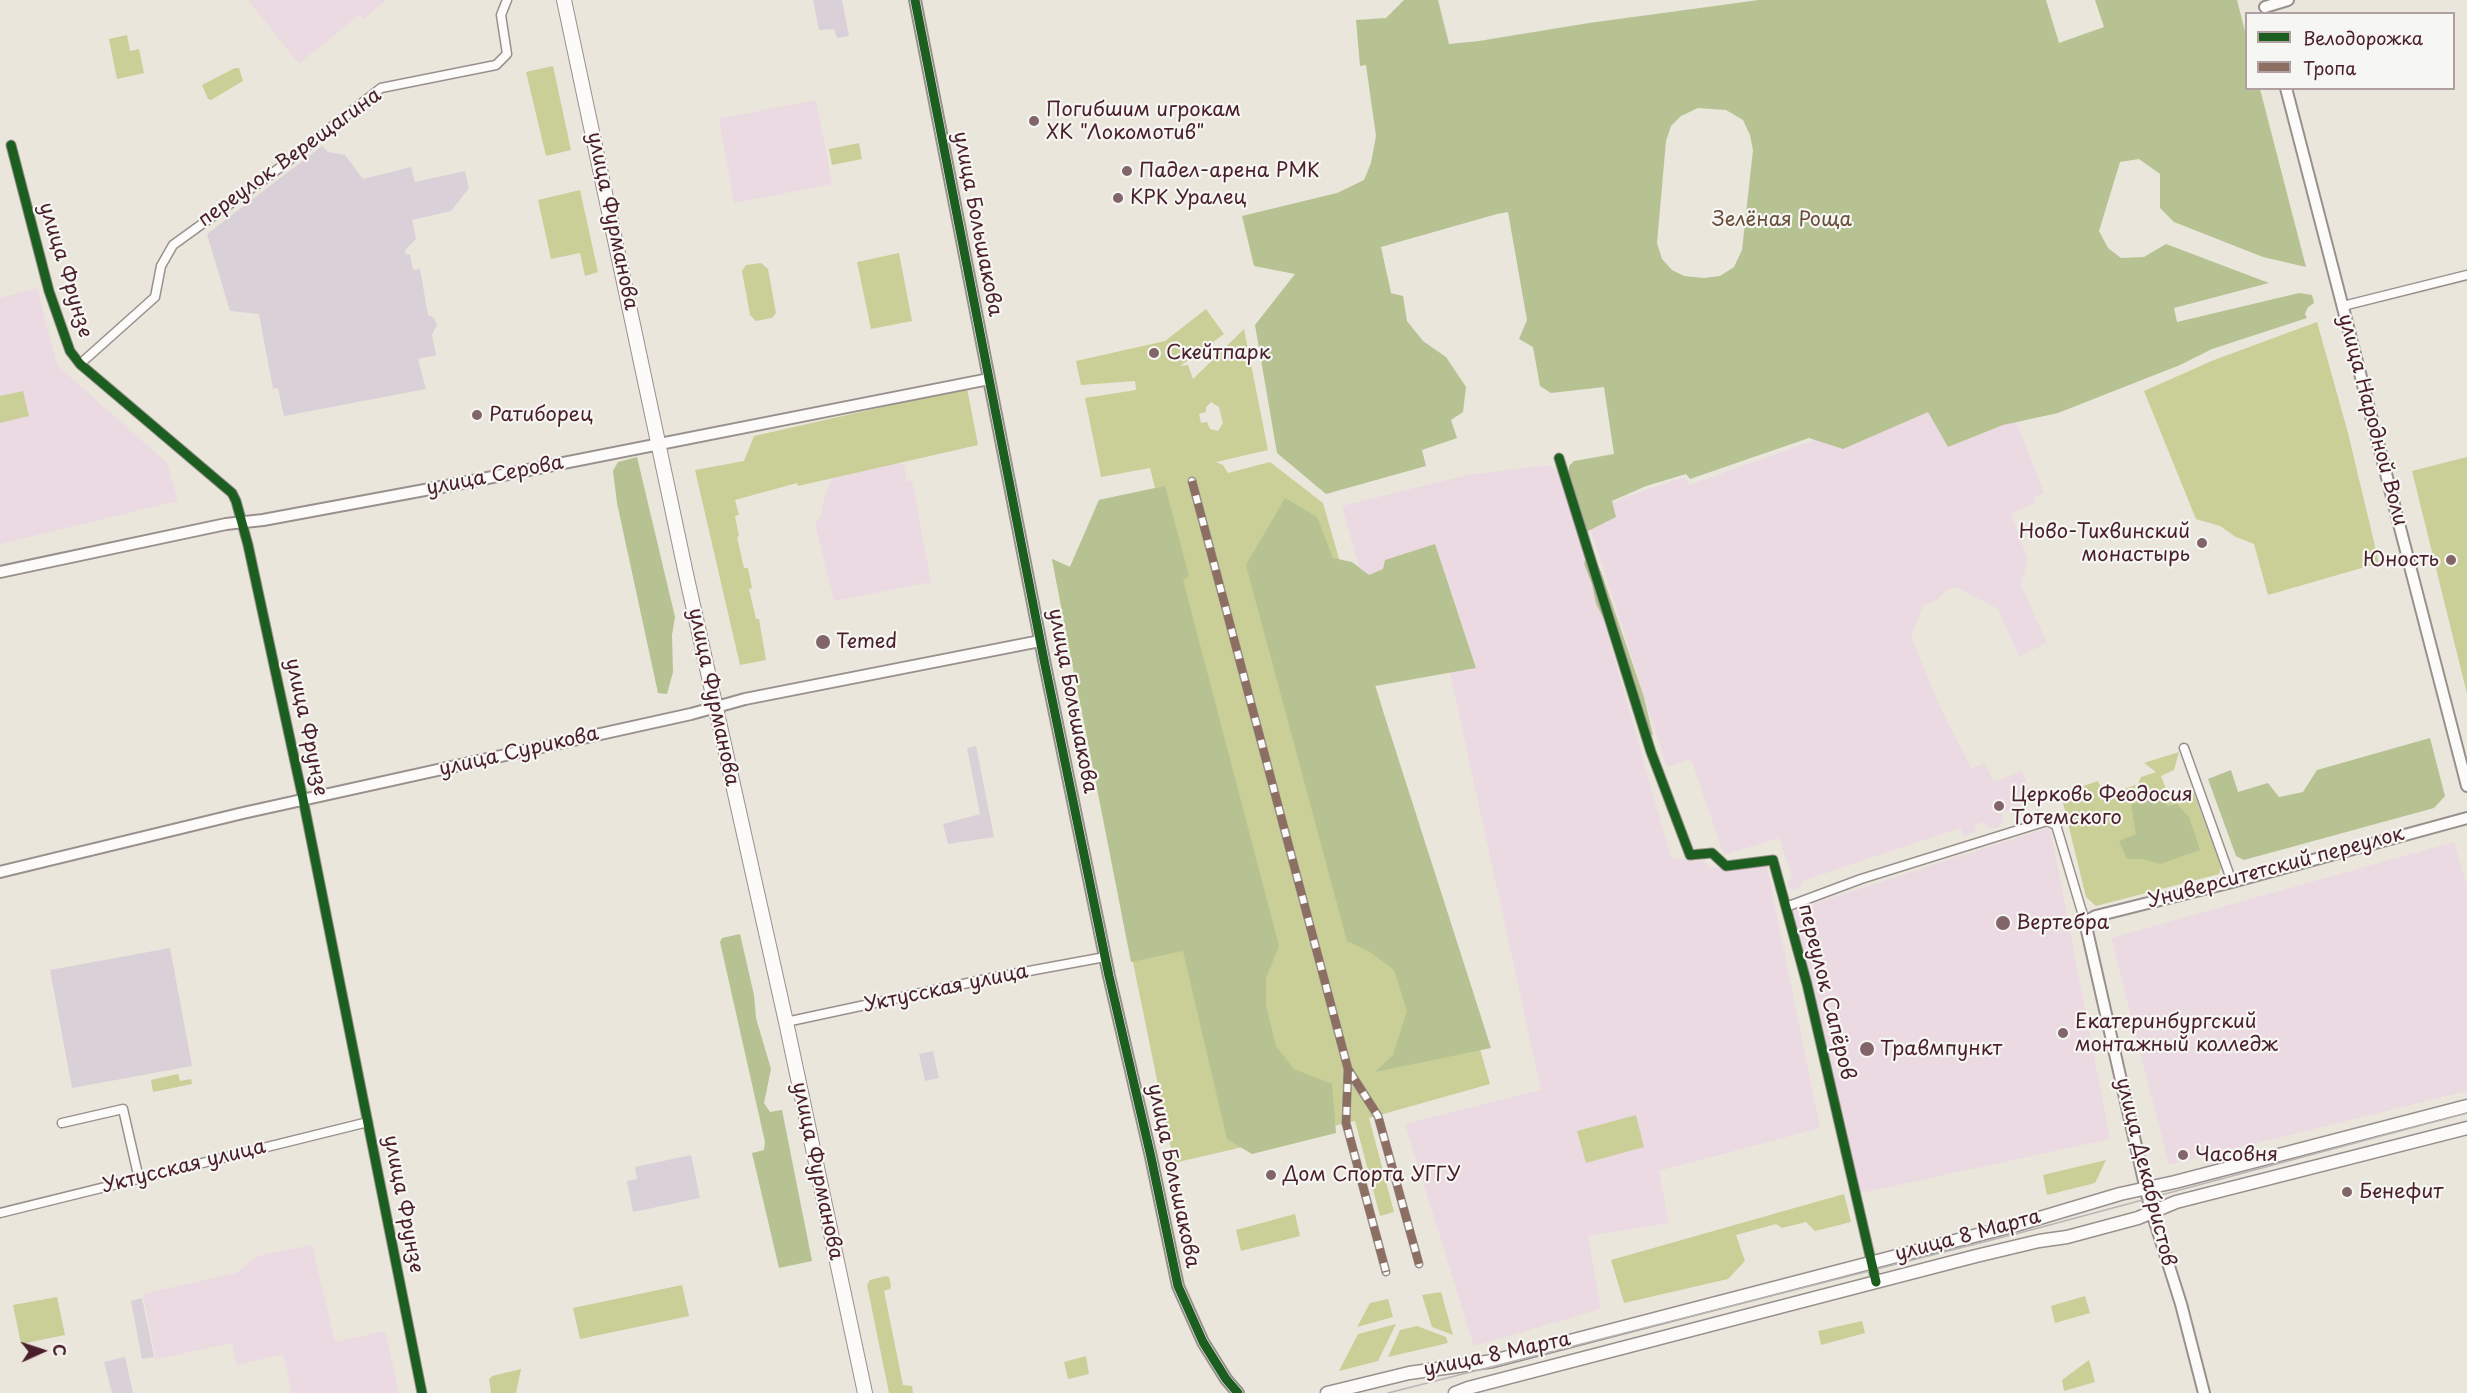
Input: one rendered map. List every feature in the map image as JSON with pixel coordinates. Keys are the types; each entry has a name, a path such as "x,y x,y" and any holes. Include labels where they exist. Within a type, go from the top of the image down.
{"main road":[{"name":"улица Фурманова","path":"564,0 865,1393"},
{"name":"улица 8 Марта","path":"1327,1393 1409,1373 1493,1360 2467,1106"},
{"name":"улица 8 Марта","path":"1455,1393 1876,1282 2039,1241 2067,1237 2152,1212 2176,1202 2467,1128"}],"street":[{"name":"переулок Верещагина","path":"80,364 155,297 161,266 173,244 278,169 381,88 496,65 507,54 501,15 507,0"},
{"name":"улица Большакова","path":"915,0 1040,640 1178,1286 1203,1342 1226,1380 1238,1393"},
{"path":"2264,7 2288,0"},
{"name":"улица Народной Воли","path":"2287,90 2467,786"},
{"name":"улица Фрунзе","path":"11,145 49,291 70,351 80,364 232,493 242,523 303,799 422,1393"},
{"path":"2343,306 2467,275"},
{"name":"улица Серова","path":"0,572 989,379"},
{"name":"переулок Сапёров","path":"1559,458 1647,741 1690,855 1712,853 1726,866 1773,860 1807,984 1876,1282"},
{"path":"1192,481 1348,1069 1346,1123 1386,1272"},
{"name":"улица Сурикова","path":"0,873 303,799 717,707 1040,640"},
{"path":"2184,748 2232,882"},
{"name":"Университетский переулок","path":"2085,922 2096,916 2232,882 2467,818"},
{"name":"улица Декабристов","path":"1785,907 1861,879 1997,838 2043,821 2050,821 2056,825 2085,922 2152,1212 2181,1304 2204,1393"},
{"name":"Уктусская улица","path":"786,1022 992,978 1106,957"},
{"path":"1348,1069 1378,1116 1419,1264"},
{"path":"62,1123 123,1109 139,1179"},
{"name":"Уктусская улица","path":"0,1213 368,1122"}],"shaded area":[{"path":"248,0 386,0 364,19 360,14 299,64"},
{"path":"813,0 842,0 849,36 837,38 834,29 819,30"},
{"path":"816,100 832,184 734,203 719,119"},
{"path":"322,146 328,152 345,155 363,179 411,167 415,182 465,171 469,188 451,211 412,220 416,239 405,250 406,255 410,254 413,270 420,269 428,315 434,318 437,325 432,335 436,355 418,359 426,389 284,416 278,388 273,389 259,314 230,311 207,234"},
{"path":"37,288 57,365 167,463 178,501 0,544 0,298"},
{"path":"2001,383 2044,493 2033,498 2035,503 2011,515 2028,559 2021,585 2047,643 2019,656 1998,609 1956,587 1923,606 1911,637 1941,709 1971,768 1985,763 1993,782 2022,771 2029,790 2037,787 2041,799 2003,812 2003,821 1997,828 1989,828 1983,822 1974,826 1976,832 1964,836 1960,828 1802,881 1800,888 1792,890 1787,884 1792,876 1779,838 1724,855 1691,759 1667,767 1589,524 1590,516 1623,498 1685,477 1689,485 1934,398"},
{"path":"899,462 905,467 906,482 912,481 931,582 834,601 815,523 823,514 822,505 833,477"},
{"path":"1549,465 1557,470 1585,555 1671,858 1703,861 1711,868 1767,866 1820,1128 1659,1171 1669,1223 1588,1236 1601,1309 1474,1346 1405,1124 1541,1090 1428,572 1365,588 1342,506 1467,475"},
{"path":"976,746 994,837 948,844 943,824 980,814 967,748"},
{"path":"2050,827 2110,1139 1861,1193 1791,911"},
{"path":"2454,842 2467,887 2467,1091 2169,1165 2111,938"},
{"path":"170,948 192,1066 72,1088 50,970"},
{"path":"933,1051 939,1078 925,1081 919,1054"},
{"path":"691,1155 700,1198 633,1212 627,1181 637,1179 635,1167"},
{"path":"312,1245 335,1342 385,1331 399,1393 292,1393 283,1354 237,1365 232,1343 156,1359 143,1294 236,1273 258,1256"},
{"path":"142,1298 154,1357 142,1359 131,1301"},
{"path":"125,1357 133,1393 112,1393 104,1362"}],"green space":[{"name":"Зелёная Роща","path":"1404,0 1438,0 1449,44 1759,0 2046,0 2059,43 2104,27 2095,0 2237,0 2245,31 2245,90 2260,90 2306,267 2263,257 2174,222 2160,208 2160,174 2139,159 2120,162 2099,231 2108,248 2121,258 2144,257 2166,244 2269,283 2174,308 2177,322 2299,293 2312,295 2314,303 2308,307 2305,314 2307,318 2212,349 2180,365 2058,413 2003,425 1948,447 1928,412 1843,449 1809,438 1690,479 1686,474 1646,486 1612,501 1616,517 1586,532 1569,474 1569,466 1574,461 1614,454 1604,387 1551,393 1540,386 1533,347 1519,339 1527,320 1508,212 1497,214 1381,247 1391,293 1403,296 1407,321 1423,341 1446,357 1466,387 1463,412 1451,420 1457,438 1422,450 1426,466 1326,494 1277,453 1255,325 1295,274 1254,266 1242,216 1337,193 1364,180 1371,163 1376,136 1366,65 1360,66 1356,20 1386,18","holes":["1698,108 1726,110 1743,120 1750,135 1753,150 1742,250 1734,267 1720,276 1704,278 1684,276 1672,270 1662,259 1657,243 1666,141 1671,126 1681,116"]},
{"path":"127,35 130,51 139,49 144,73 117,79 109,39"},
{"path":"553,66 571,150 546,156 526,72"},
{"path":"239,68 243,81 211,100 208,99 202,85"},
{"path":"859,143 862,159 832,165 829,149"},
{"path":"580,190 598,272 585,276 580,253 551,259 538,200"},
{"path":"899,253 912,321 871,329 857,262"},
{"path":"761,263 768,269 776,313 772,318 756,321 750,315 742,271 746,265"},
{"path":"1206,309 1224,334 1180,366 1188,365 1193,379 1244,329 1268,450 1216,462 1223,465 1228,473 1270,462 1323,503 1490,1084 1369,1118 1394,1212 1380,1216 1355,1121 1174,1163 1052,559 1070,567 1099,500 1155,488 1150,468 1101,477 1085,398 1136,390 1135,381 1081,385 1076,361 1165,341","holes":["1211,402 1219,407 1223,423 1218,431 1210,429 1207,422 1201,423 1199,414 1206,412 1206,407"]},
{"path":"2317,322 2348,433 2379,563 2268,595 2254,544 2236,537 2220,526 2196,519 2144,391 2214,360"},
{"path":"967,388 978,445 798,486 797,483 735,500 739,515 735,516 739,536 737,537 744,568 748,568 752,588 749,589 756,619 759,619 766,660 740,665 695,470 744,461 754,436"},
{"path":"23,391 29,416 0,423 0,396"},
{"path":"637,457 675,617 672,635 673,672 667,694 658,693 617,503 613,471 618,462"},
{"name":"Юность","path":"2467,457 2467,694 2412,471"},
{"path":"1165,486 1189,576 1183,580 1279,946 1266,978 1266,1006 1276,1046 1294,1069 1332,1084 1336,1133 1252,1154 1227,1139 1183,951 1131,962 1052,559 1070,567 1099,500"},
{"path":"1285,498 1317,517 1333,558 1352,562 1369,575 1383,569 1385,560 1435,544 1476,668 1375,686 1491,1048 1375,1072 1393,1055 1407,1011 1394,970 1370,952 1347,941 1246,565"},
{"path":"1595,559 1644,697 1653,735 1644,737 1606,623 1596,604 1592,584 1584,564 1585,560"},
{"path":"2430,738 2445,796 2434,808 2244,860 2236,856 2208,779 2231,770 2238,792 2268,783 2279,797 2303,792 2317,770"},
{"path":"2179,752 2174,770 2161,776 2170,799 2194,793 2221,867 2219,874 2096,906 2086,897 2063,803 2071,790 2098,781 2105,796 2138,784 2141,777 2156,772 2144,763"},
{"path":"2155,795 2168,806 2177,804 2189,817 2200,850 2160,864 2142,859 2127,859 2119,841 2136,834 2131,805"},
{"path":"740,934 754,995 756,1018 771,1069 764,1103 770,1112 782,1110 812,1261 779,1268 752,1153 764,1150 765,1142 720,942 722,938"},
{"path":"178,1074 180,1081 191,1079 192,1084 153,1092 151,1080"},
{"path":"1636,1115 1644,1147 1586,1163 1577,1131"},
{"path":"2106,1160 2095,1183 2047,1195 2043,1175"},
{"path":"1844,1194 1851,1222 1815,1231 1806,1222 1782,1228 1776,1224 1736,1235 1745,1261 1728,1279 1624,1303 1611,1260"},
{"path":"1295,1214 1300,1236 1241,1251 1236,1230"},
{"path":"889,1277 891,1286 890,1289 884,1291 903,1385 912,1386 913,1393 889,1393 867,1285 870,1280"},
{"path":"682,1285 689,1316 580,1339 573,1308"},
{"path":"1441,1292 1453,1335 1432,1327 1422,1295"},
{"path":"2085,1296 2090,1313 2055,1323 2051,1306"},
{"path":"57,1297 65,1335 21,1344 13,1305"},
{"path":"1388,1299 1393,1317 1357,1327 1370,1303"},
{"path":"1862,1321 1865,1333 1821,1345 1818,1331"},
{"path":"1396,1324 1378,1361 1339,1371 1358,1334"},
{"path":"1417,1326 1446,1337 1448,1343 1388,1357 1400,1330"},
{"path":"1086,1356 1089,1374 1068,1379 1064,1362"},
{"path":"2089,1360 2095,1382 2064,1391 2062,1380"},
{"path":"521,1369 516,1393 491,1393 489,1379 492,1376"}],"tram line":[{"path":"1388,1393 2027,1231 2467,1113"}],"marked path":[{"path":"1192,481 1348,1069 1378,1116 1419,1264"},
{"path":"1348,1069 1346,1123 1386,1272"}],"cycle path":[{"path":"915,0 1044,660 1109,976 1178,1286 1203,1342 1226,1379 1238,1393"},
{"path":"11,145 49,291 70,351 80,364 232,493 236,501 248,545 303,799 422,1393"},
{"path":"1559,458 1651,752 1690,855 1712,853 1726,866 1773,860 1807,984 1876,1282"}],"place":[{"name":"Погибшим игрокам ХК \"Локомотив\"","path":"1034,121"},
{"name":"Падел-арена РМК","path":"1127,171"},
{"name":"КРК Уралец","path":"1118,198"},
{"name":"Скейтпарк","path":"1154,353"},
{"name":"Ратиборец","path":"477,415"},
{"name":"Ново-Тихвинский монастырь","path":"2202,543"},
{"name":"Юность","path":"2451,560"},
{"name":"Temed","path":"823,642"},
{"name":"Церковь Феодосия Тотемского","path":"1999,806"},
{"name":"Вертебра","path":"2003,923"},
{"name":"Екатеринбургский монтажный колледж","path":"2063,1033"},
{"name":"Травмпункт","path":"1867,1049"},
{"name":"Часовня","path":"2183,1155"},
{"name":"Дом Спорта УГГУ","path":"1271,1175"},
{"name":"Бенефит","path":"2347,1192"}]}
